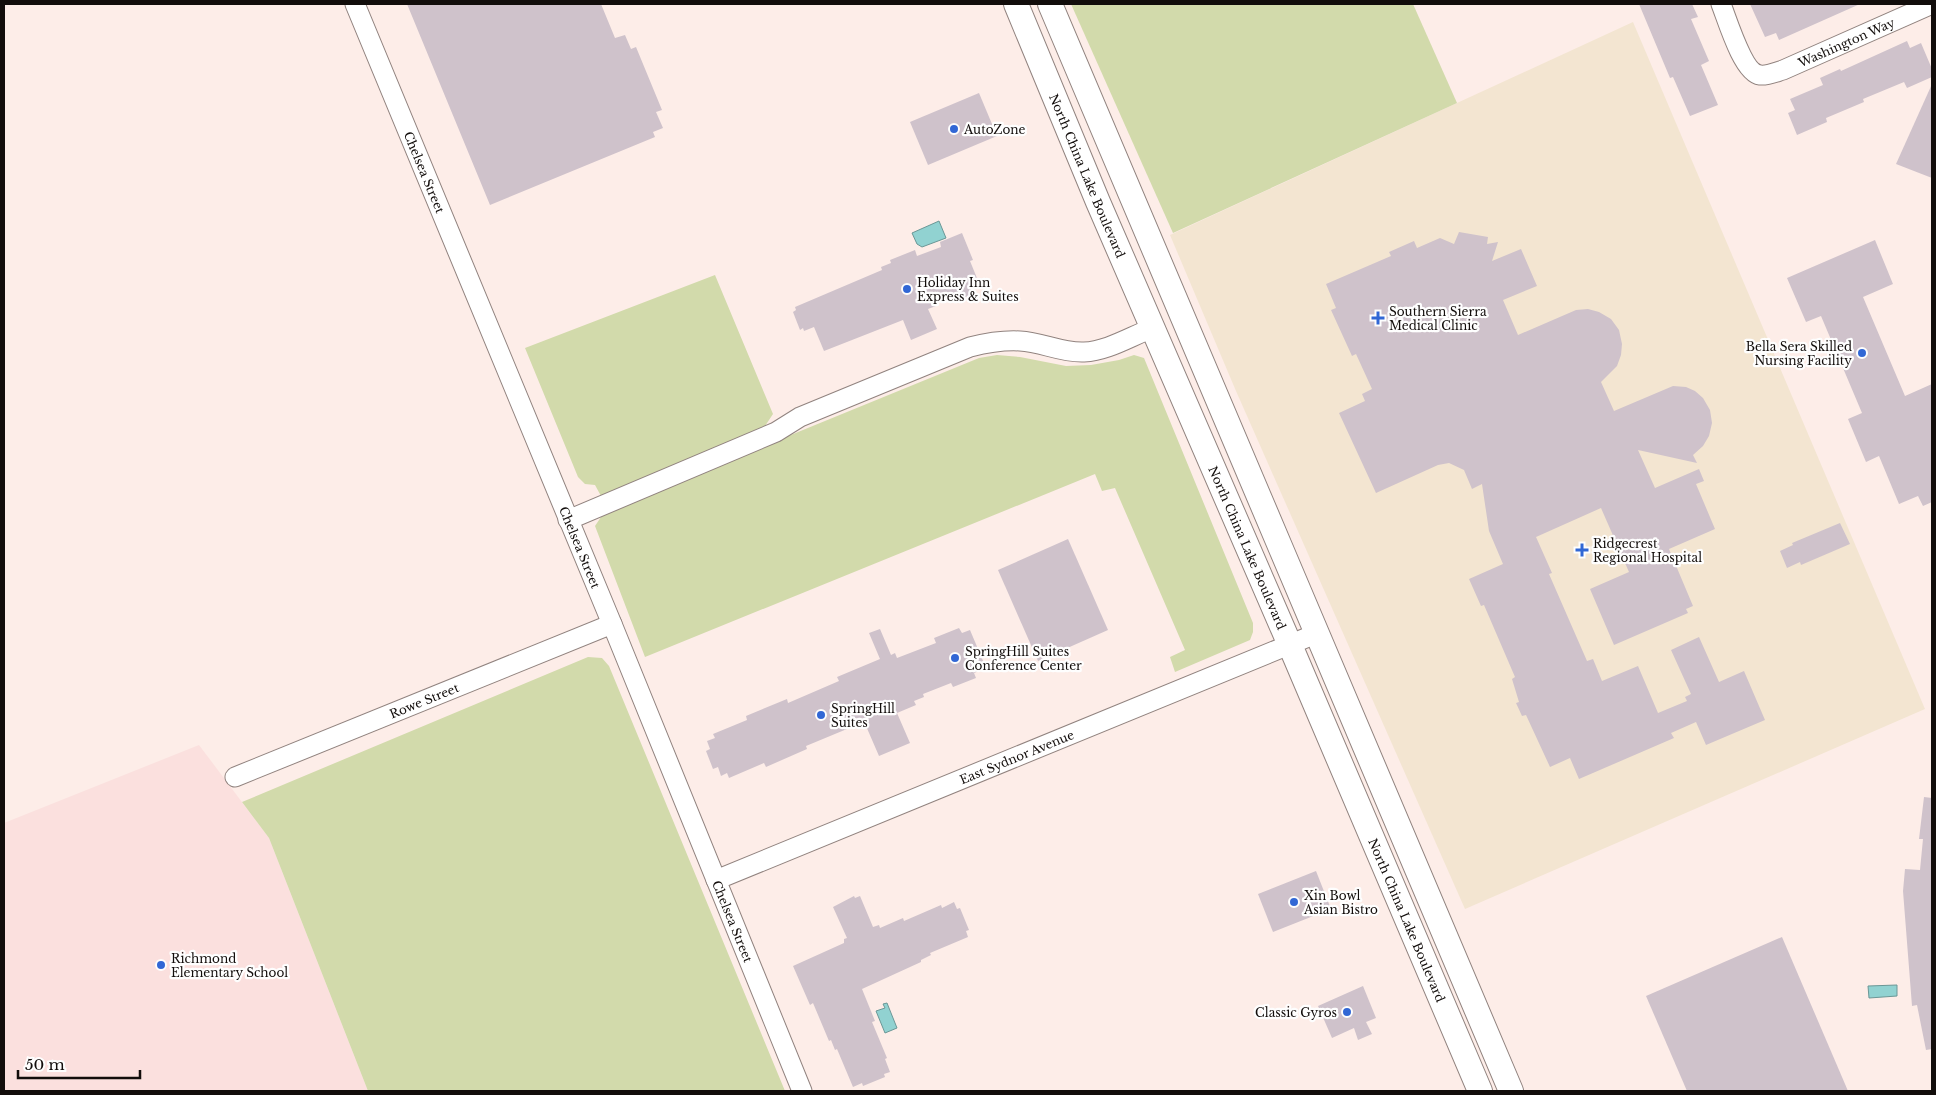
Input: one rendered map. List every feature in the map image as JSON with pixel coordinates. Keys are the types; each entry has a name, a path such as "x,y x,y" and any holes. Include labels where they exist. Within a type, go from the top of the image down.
{"main road":[{"name":"North China Lake Boulevard","path":"1016,4 1098,202 1290,644 1480,1091"},
{"path":"1050,4 1182,311 1240,453 1511,1091"},
{"path":"1098,202 1118,214 1150,286 1161,304 1166,309 1182,311"}],"street":[{"name":"Chelsea Street","path":"355,4 612,624 802,1091"},
{"name":"Washington Way","path":"1721,4 1740,54 1753,72 1759,75 1783,70 1932,4"},
{"path":"568,520 776,432 800,416 970,347 995,342 1021,341 1064,351 1086,352 1114,345 1153,328"},
{"name":"Rowe Street","path":"235,776 612,624"},
{"name":"East Sydnor Avenue","path":"716,880 1318,633"}],"shaded area":[{"name":"Ridgecrest Regional Hospital","path":"1633,22 1925,709 1465,909 1236,391 1170,235"},
{"name":"Richmond Elementary School","path":"199,745 269,838 368,1091 4,1091 4,823"}],"green space":[{"path":"1071,4 1413,4 1457,103 1173,233"},
{"path":"715,275 773,414 759,435 601,496 595,485 585,484 578,477 525,348"},
{"path":"997,355 1020,357 1066,366 1091,365 1134,355 1144,358 1253,623 1253,632 1250,640 1175,672 1170,657 1185,650 1115,488 1102,491 1095,474 645,657 595,526 605,511 979,358"},
{"path":"588,657 602,658 609,666 785,1091 368,1091 269,838 242,802"}],"water":[{"path":"939,221 946,238 922,247 917,244 912,233"},
{"path":"1897,985 1897,996 1869,998 1868,986"},
{"path":"887,1003 897,1028 885,1033 876,1011 885,1008 883,1004"}],"building":[{"path":"407,4 601,4 615,38 625,35 631,49 636,47 662,110 656,112 663,128 653,132 655,137 490,205"},
{"path":"1639,4 1692,4 1698,17 1691,19 1709,61 1701,65 1718,105 1690,116 1673,77 1670,78"},
{"path":"1750,4 1860,4 1779,40 1776,33 1765,37"},
{"path":"1907,41 1910,48 1921,43 1932,69 1932,77 1907,88 1904,82 1863,99 1864,102 1826,118 1827,122 1797,135 1788,113 1795,110 1790,99 1823,85 1820,78 1840,69 1841,71"},
{"path":"1932,84 1932,178 1896,164"},
{"name":"AutoZone","path":"979,93 997,136 928,165 910,122"},
{"path":"1459,232 1488,237 1487,244 1498,242 1492,261 1521,249 1537,286 1503,300 1518,335 1576,310 1588,309 1599,312 1611,319 1619,330 1622,344 1621,355 1617,366 1601,382 1614,411 1673,386 1686,387 1695,391 1703,398 1710,410 1712,423 1709,436 1703,446 1693,455 1697,463 1638,450 1655,488 1699,469 1704,481 1696,484 1715,529 1669,549 1693,606 1686,609 1688,613 1614,645 1590,589 1629,572 1601,508 1536,537 1552,573 1549,574 1587,661 1593,659 1602,681 1638,666 1658,713 1687,701 1685,697 1691,694 1671,650 1699,637 1719,682 1744,671 1765,720 1706,745 1696,722 1671,733 1674,738 1579,779 1570,758 1550,767 1526,715 1522,716 1516,703 1519,702 1512,679 1515,677 1484,605 1481,606 1469,579 1503,564 1489,531 1482,484 1472,489 1464,470 1449,463 1438,465 1376,493 1339,413 1365,401 1362,394 1372,389 1356,354 1352,356 1331,310 1336,308 1326,284 1391,256 1389,252 1414,241 1417,248 1440,238 1454,244"},
{"name":"Holiday Inn Express & Suites","path":"962,233 973,260 970,261 979,283 973,286 976,293 963,298 961,293 928,309 937,329 911,340 903,320 824,351 814,327 804,331 803,328 800,330 793,312 796,310 795,307 882,270 881,267 891,263 890,260 915,250 917,256 941,247 940,242"},
{"name":"Bella Sera Skilled Nursing Facility","path":"1875,240 1893,284 1863,297 1905,396 1932,384 1932,502 1923,506 1918,496 1899,504 1879,456 1866,462 1848,419 1862,413 1821,316 1806,322 1787,278"},
{"path":"1840,523 1850,544 1801,565 1800,562 1787,568 1780,551 1793,545 1792,543"},
{"path":"1068,539 1108,630 1038,661 998,570"},
{"name":"SpringHill Suites","path":"959,628 962,633 970,630 986,668 974,673 976,678 953,687 951,683 923,694 924,697 914,701 916,705 897,713 910,743 879,756 866,726 860,728 859,724 806,746 807,749 766,767 764,763 729,778 727,773 721,776 718,767 713,769 706,751 710,749 707,741 715,738 713,734 747,720 746,716 787,699 788,703 839,681 837,677 880,659 869,633 880,629 891,655 895,653 897,658 936,643 934,638"},
{"path":"1924,797 1932,798 1932,1049 1926,1050 1917,1005 1912,1006 1903,891 1905,869 1920,870 1923,839 1919,839"},
{"name":"Xin Bowl Asian Bistro","path":"1316,871 1331,909 1273,932 1258,894"},
{"path":"854,896 855,898 860,896 873,927 879,925 880,928 903,918 904,921 941,905 942,908 954,902 957,909 960,908 969,930 966,931 968,937 930,953 931,955 921,960 921,962 862,989 875,1021 872,1022 887,1058 885,1059 890,1072 884,1074 885,1077 863,1086 862,1083 853,1087 837,1049 835,1050 831,1040 829,1041 813,1003 810,1005 793,966 844,943 844,939 847,938 833,907"},
{"path":"1782,937 1848,1091 1687,1091 1646,996"},
{"name":"Classic Gyros","path":"1363,986 1376,1018 1366,1022 1372,1034 1358,1040 1354,1028 1332,1038 1318,1006"}],"place":[{"name":"AutoZone","path":"954,129"},
{"name":"Holiday Inn Express & Suites","path":"907,289"},
{"name":"Southern Sierra Medical Clinic","path":"1378,318"},
{"name":"Bella Sera Skilled Nursing Facility","path":"1862,353"},
{"name":"Ridgecrest Regional Hospital","path":"1582,550"},
{"name":"SpringHill Suites Conference Center","path":"955,658"},
{"name":"SpringHill Suites","path":"821,715"},
{"name":"Xin Bowl Asian Bistro","path":"1294,902"},
{"name":"Richmond Elementary School","path":"161,965"},
{"name":"Classic Gyros","path":"1347,1012"}]}
